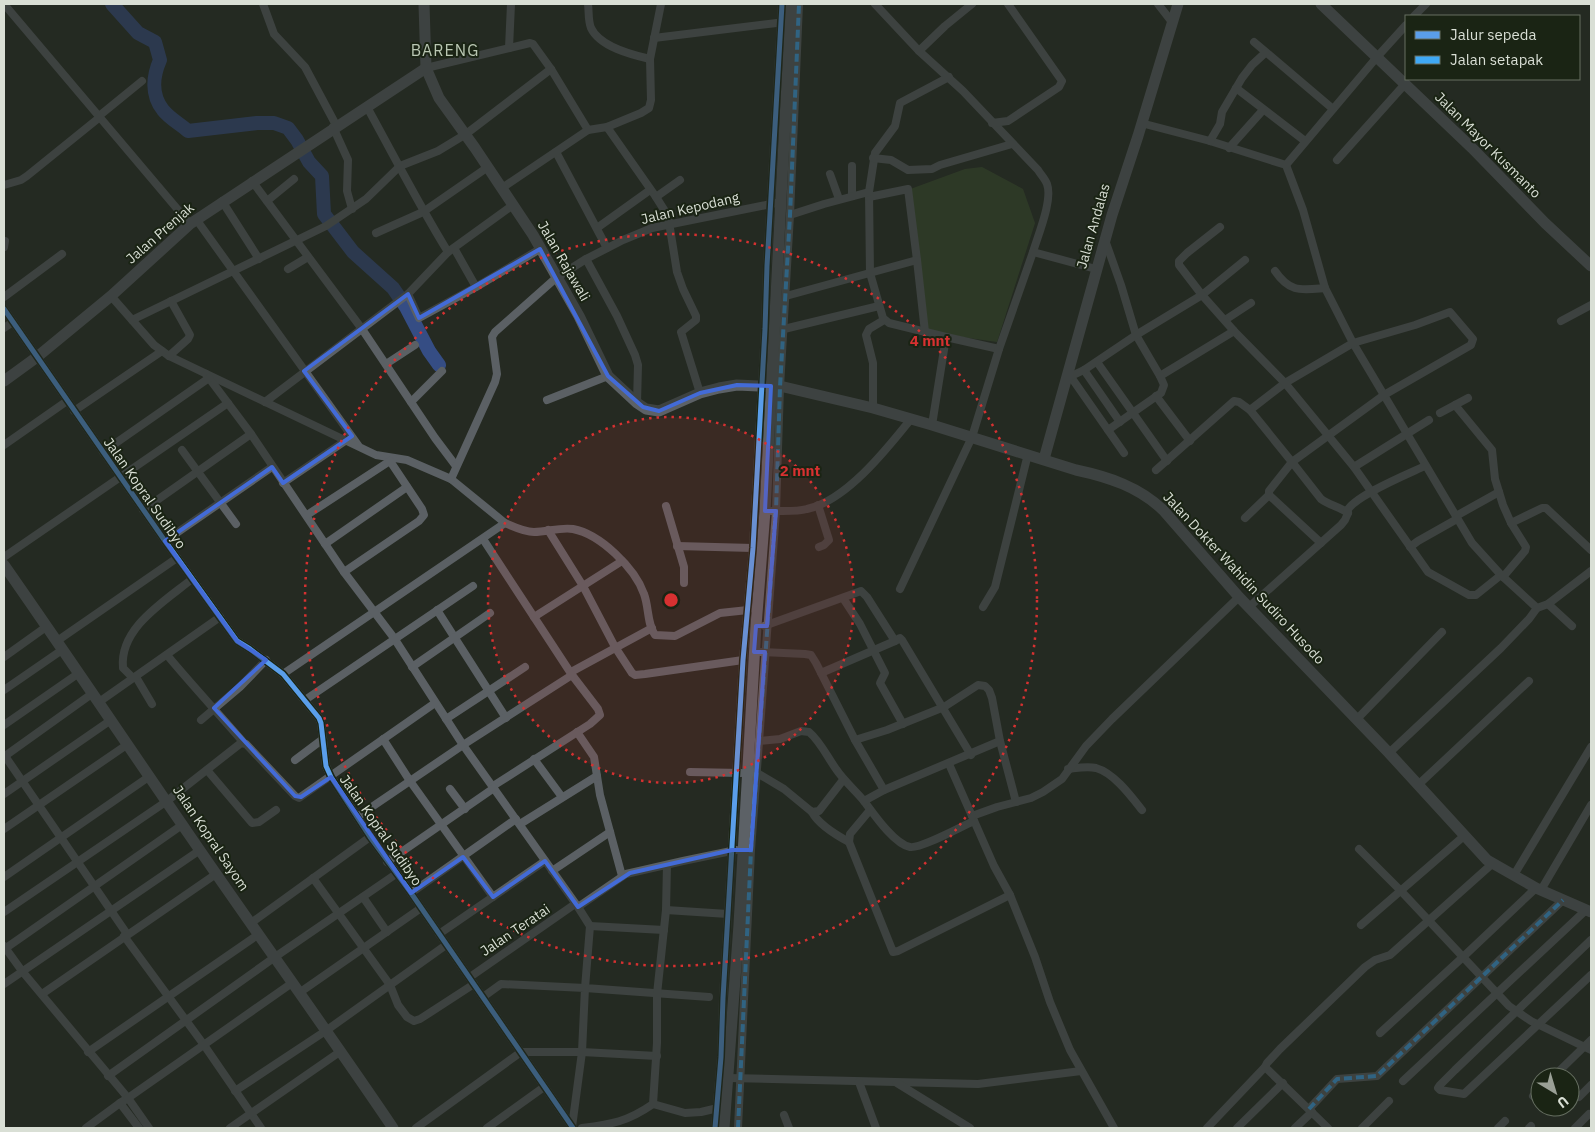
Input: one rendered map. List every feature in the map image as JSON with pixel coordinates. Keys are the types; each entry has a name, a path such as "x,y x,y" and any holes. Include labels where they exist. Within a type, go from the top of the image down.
{"main road":[{"name":"Jalan Rajawali","path":"424,4 427,72 439,98 466,134 540,249 579,316 608,376 637,403 646,409 659,411 700,393 737,385 771,386"},
{"path":"724,1128 722,1107 729,1078 725,998 742,850 747,773 760,652 761,626 755,581 768,570 771,511 771,386 776,203 785,22 791,4"},
{"name":"Jalan Andalas","path":"1044,459 1069,377 1096,269 1123,177 1178,4"},
{"name":"Jalan Mayor Kusmanto","path":"1321,4 1472,148 1545,223 1591,266"},
{"name":"Jalan Prenjak","path":"4,381 37,357 112,296 193,221 335,126 396,88 427,72"},
{"name":"Jalan Dokter Wahidin Sudiro Husodo","path":"771,386 873,408 932,424 1076,470 1114,480 1152,500 1240,597 1492,864 1538,889 1589,911"},
{"name":"Jalan Kopral Sayom","path":"4,565 393,1128"}],"street":[{"path":"4,4 99,116 193,221 232,271 358,446"},
{"path":"263,4 274,34 305,66 335,126 348,160 347,190 352,209"},
{"path":"509,48 511,4"},
{"path":"588,4 590,22 595,33 620,51 650,59"},
{"path":"502,188 588,130 607,127 646,111 651,100 650,59 661,4"},
{"path":"654,38 785,22 782,4"},
{"path":"747,773 743,660 749,595 755,581 753,548 771,386 784,329 799,4"},
{"path":"875,4 919,51 949,77 1038,170 1047,184 1048,193 1046,207 1033,252 998,348 972,437 900,589"},
{"path":"919,51 944,26 972,4"},
{"path":"992,123 1008,121 1059,87 1062,82 1008,4"},
{"path":"1158,4 1172,22"},
{"path":"1415,15 1426,4"},
{"path":"1286,165 1405,26"},
{"path":"1254,42 1334,109"},
{"path":"427,72 509,48 533,44 588,130"},
{"path":"1210,141 1220,124 1222,112 1236,88 1252,65 1265,52"},
{"path":"132,320 336,220 366,198 400,166 438,151 466,134 550,69"},
{"path":"949,77 900,103 895,126 874,153 869,195 870,273 884,320 889,323 946,338 998,348"},
{"path":"4,184 27,176 142,81"},
{"path":"1337,160 1405,84"},
{"path":"1236,88 1305,141"},
{"path":"367,107 423,212 476,287"},
{"path":"1229,148 1263,110"},
{"path":"1004,134 1008,121"},
{"path":"1141,123 1210,141 1286,165"},
{"path":"607,127 656,196 670,224 677,272 696,316 696,320 683,329 681,336 700,393"},
{"path":"873,158 891,160 908,170 932,170 940,165 1012,144"},
{"path":"556,152 607,248"},
{"path":"1286,165 1303,210 1325,286 1353,343 1473,546 1537,608"},
{"path":"852,166 852,196"},
{"path":"376,233 423,212 488,167"},
{"path":"830,174 839,199"},
{"path":"267,201 294,179"},
{"path":"656,196 680,180"},
{"path":"252,181 362,330 456,466 451,479"},
{"path":"790,215 852,196 908,189 926,332"},
{"path":"597,228 650,190"},
{"path":"222,201 259,259"},
{"name":"Jalan Kepodang","path":"456,466 495,382 497,374 492,337 495,332 556,278 607,248 639,233 670,224 776,203"},
{"path":"265,402 405,297 451,250 513,205"},
{"path":"1220,227 1187,253 1179,261 1179,265 1202,295 1234,331 1286,383 1354,467 1428,572 1469,595 1476,595 1502,576 1525,551 1526,547 1511,523 1499,492 1492,467 1492,450 1456,405"},
{"path":"1105,240 1136,334 1163,381 1164,389 1134,413 1108,430"},
{"path":"405,297 419,318 540,249"},
{"path":"1033,252 1096,269"},
{"path":"4,297 62,254"},
{"path":"288,269 308,257"},
{"path":"586,260 617,316 635,355 638,365 637,403"},
{"path":"786,296 917,260"},
{"path":"1124,453 1069,377 1097,362 1136,334 1202,295 1245,260"},
{"path":"1275,271 1284,282 1300,290 1325,286"},
{"path":"112,296 162,351 208,376 345,441 392,460 407,460 451,479 505,523 533,532 566,528 582,531 600,541 622,561 643,591 655,635 675,636 720,613 748,610"},
{"path":"169,356 190,335 171,301"},
{"path":"1225,320 1252,304"},
{"path":"1561,321 1591,305"},
{"path":"784,329 879,306"},
{"name":"Jalan Kopral Sudibyo","path":"4,309 102,452 237,641 283,674 318,718 326,766 331,777 387,862 411,893 521,1052 569,1127"},
{"path":"1245,518 1269,495 1268,491 1292,462 1384,395 1471,345 1473,340 1450,312 1415,325 1353,343 1286,383 1250,410"},
{"path":"873,408 873,363 866,336 869,330 884,320"},
{"path":"4,328 13,322"},
{"path":"1160,376 1234,331"},
{"path":"932,424 946,338"},
{"path":"386,364 415,346"},
{"path":"74,411 162,351"},
{"path":"1097,362 1167,461"},
{"path":"1084,370 1120,422"},
{"path":"410,402 442,371"},
{"path":"208,376 251,434 344,572 394,638 463,745 590,926 582,1052 569,1127"},
{"path":"102,452 208,376"},
{"path":"547,400 608,376"},
{"path":"1156,396 1190,441"},
{"path":"1440,413 1468,398"},
{"path":"4,445 67,401"},
{"path":"1156,470 1234,401 1239,402 1250,410 1321,499 1342,508 1348,513"},
{"path":"4,557 228,403"},
{"path":"771,511 806,510 844,491 882,455 911,419"},
{"path":"1354,467 1406,432 1429,420"},
{"path":"143,510 251,434"},
{"path":"283,483 345,441"},
{"path":"182,450 236,524"},
{"path":"983,607 995,587 1028,454"},
{"path":"344,572 424,515 392,460"},
{"path":"307,515 392,460"},
{"path":"1250,607 1346,520 1347,511 1350,506 1372,492 1425,466"},
{"path":"165,541 272,467"},
{"path":"325,544 407,487"},
{"path":"1410,547 1499,492"},
{"path":"1269,495 1321,543"},
{"path":"818,505 829,540 819,547"},
{"path":"666,506 684,568 684,583"},
{"path":"1511,523 1542,508 1546,508 1591,550"},
{"path":"283,674 505,523"},
{"path":"548,530 583,586 615,647 632,673 635,675 743,660"},
{"path":"387,862 600,715 598,709 572,674 483,539"},
{"path":"677,546 753,548"},
{"path":"4,690 60,645 177,558"},
{"path":"534,617 622,561"},
{"path":"768,570 761,626 861,591 895,641"},
{"path":"1389,753 1501,648 1530,619 1537,608 1548,604 1591,571"},
{"path":"152,704 134,678 122,668 123,655 129,638 139,625 192,579"},
{"path":"305,700 473,586"},
{"path":"759,741 780,739 801,731 809,732 843,780 864,801 880,823 910,847 916,846 934,840 997,807 1031,798 1050,788 1062,778 1086,746 1240,597"},
{"path":"843,598 885,673 880,683 903,724"},
{"path":"1548,604 1572,626"},
{"path":"437,610 506,718"},
{"path":"412,667 490,614"},
{"path":"220,618 134,678 96,698 4,757 111,910 168,997 204,1045 261,1128"},
{"path":"4,657 46,627"},
{"path":"357,817 572,674 615,647 652,628"},
{"path":"1357,719 1442,632"},
{"path":"821,673 900,638 944,707 971,755"},
{"path":"747,773 759,741 760,652 811,656 884,790"},
{"path":"167,655 200,696 214,708 297,798 331,777 435,703"},
{"path":"201,720 240,687 266,660"},
{"path":"446,719 525,667"},
{"path":"4,725 79,673"},
{"path":"1418,785 1529,681"},
{"path":"856,740 903,724 944,707 978,685 985,686 989,690 994,704 1000,741 1016,802"},
{"path":"4,794 111,720"},
{"path":"576,732 594,757 600,795 622,876 742,850 728,914 722,1107 715,1128"},
{"path":"295,760 323,739"},
{"path":"383,740 441,826 493,897"},
{"path":"864,801 884,790 971,755 1000,741"},
{"path":"4,912 167,801 244,742"},
{"path":"4,829 128,744"},
{"path":"1514,875 1591,747"},
{"path":"534,759 562,797"},
{"path":"949,764 994,866 1010,895 1070,1050 1114,1128"},
{"path":"1068,768 1086,767 1102,771 1127,792 1142,810"},
{"path":"207,770 252,823 259,822 276,810"},
{"path":"690,772 747,773 784,789 812,812 816,819 849,842"},
{"path":"4,877 150,776"},
{"path":"411,893 518,822 597,776"},
{"path":"812,812 819,811 843,780"},
{"path":"450,789 466,809"},
{"path":"1380,1033 1538,889 1591,804"},
{"path":"870,810 850,834 849,842 894,952 1010,895"},
{"path":"149,1128 128,1098 22,971 5,947 182,825"},
{"path":"552,871 610,832"},
{"path":"1361,926 1464,836"},
{"path":"251,923 370,837"},
{"path":"1359,849 1516,1012 1588,1049"},
{"path":"4,984 200,850"},
{"path":"439,934 545,861"},
{"path":"1208,1128 1280,1049 1365,967 1375,960 1388,956 1492,864"},
{"path":"653,1104 657,1056 657,994 666,910 667,865"},
{"path":"42,994 216,874"},
{"path":"108,1076 275,957 396,874"},
{"name":"Jalan Teratai","path":"390,985 398,1005 407,1017 414,1021 420,1019 577,906 622,876"},
{"path":"313,878 390,985"},
{"path":"363,897 387,932"},
{"path":"1295,1128 1339,1078 1377,1076 1563,900"},
{"path":"299,993 421,908"},
{"path":"666,910 728,914"},
{"path":"1403,1081 1497,992 1589,911"},
{"path":"590,926 664,930"},
{"path":"88,1052 259,934"},
{"path":"1591,940 1438,1088 1464,1094 1591,975"},
{"path":"235,1091 327,1030 446,945"},
{"path":"86,1128 292,983"},
{"path":"483,997 501,984 725,998"},
{"path":"725,998 742,1078 738,1128"},
{"path":"1566,1067 1588,1049 1591,1040"},
{"path":"230,1128 341,1051"},
{"path":"416,1128 521,1052 582,1052 657,1056"},
{"path":"1265,1067 1328,1128"},
{"path":"729,1078 859,1082 995,1083 1081,1071"},
{"path":"859,1082 876,1128"},
{"path":"896,1082 970,1128"},
{"path":"1237,1128 1283,1083"},
{"path":"1580,1096 1591,1086"},
{"path":"487,1128 544,1087"},
{"path":"1362,1128 1389,1101"},
{"path":"120,1103 139,1128"},
{"path":"582,1128 621,1122 653,1104 685,1113 701,1112 722,1107"},
{"path":"1575,1128 1589,1114"},
{"path":"784,1115 789,1128"},
{"path":"1498,1128 1505,1121"}],"highlighted area":[{"path":"540,249 608,376 643,407 659,411 700,393 737,385 771,386 765,511 776,511 767,626 756,626 754,652 765,652 751,850 732,850 630,873 578,907 545,861 493,897 463,857 411,893 331,777 301,797 295,796 214,708 266,660 237,641 165,541 272,467 283,483 352,436 304,371 408,294 419,318"}],"green space":[{"path":"982,167 1023,189 1035,223 997,342 926,332 905,191 965,169"}],"waterway":[{"path":"112,4 138,33 155,42 160,60 154,85 156,98 165,113 188,131 257,123 274,123 288,128 309,162 322,176 324,214 353,252 393,288 439,365"}],"marked path":[{"path":"738,1128 751,850 776,511 780,387 799,4"},
{"path":"1309,1109 1337,1079 1377,1076 1563,900"}],"cycle path":[{"path":"715,1128 721,1057 743,660 753,548 782,4"},
{"path":"4,309 237,641 283,674 319,718 326,766 331,777 370,837 411,893 573,1128"}],"district":[{"name":"BARENG","path":"445,50"}]}
